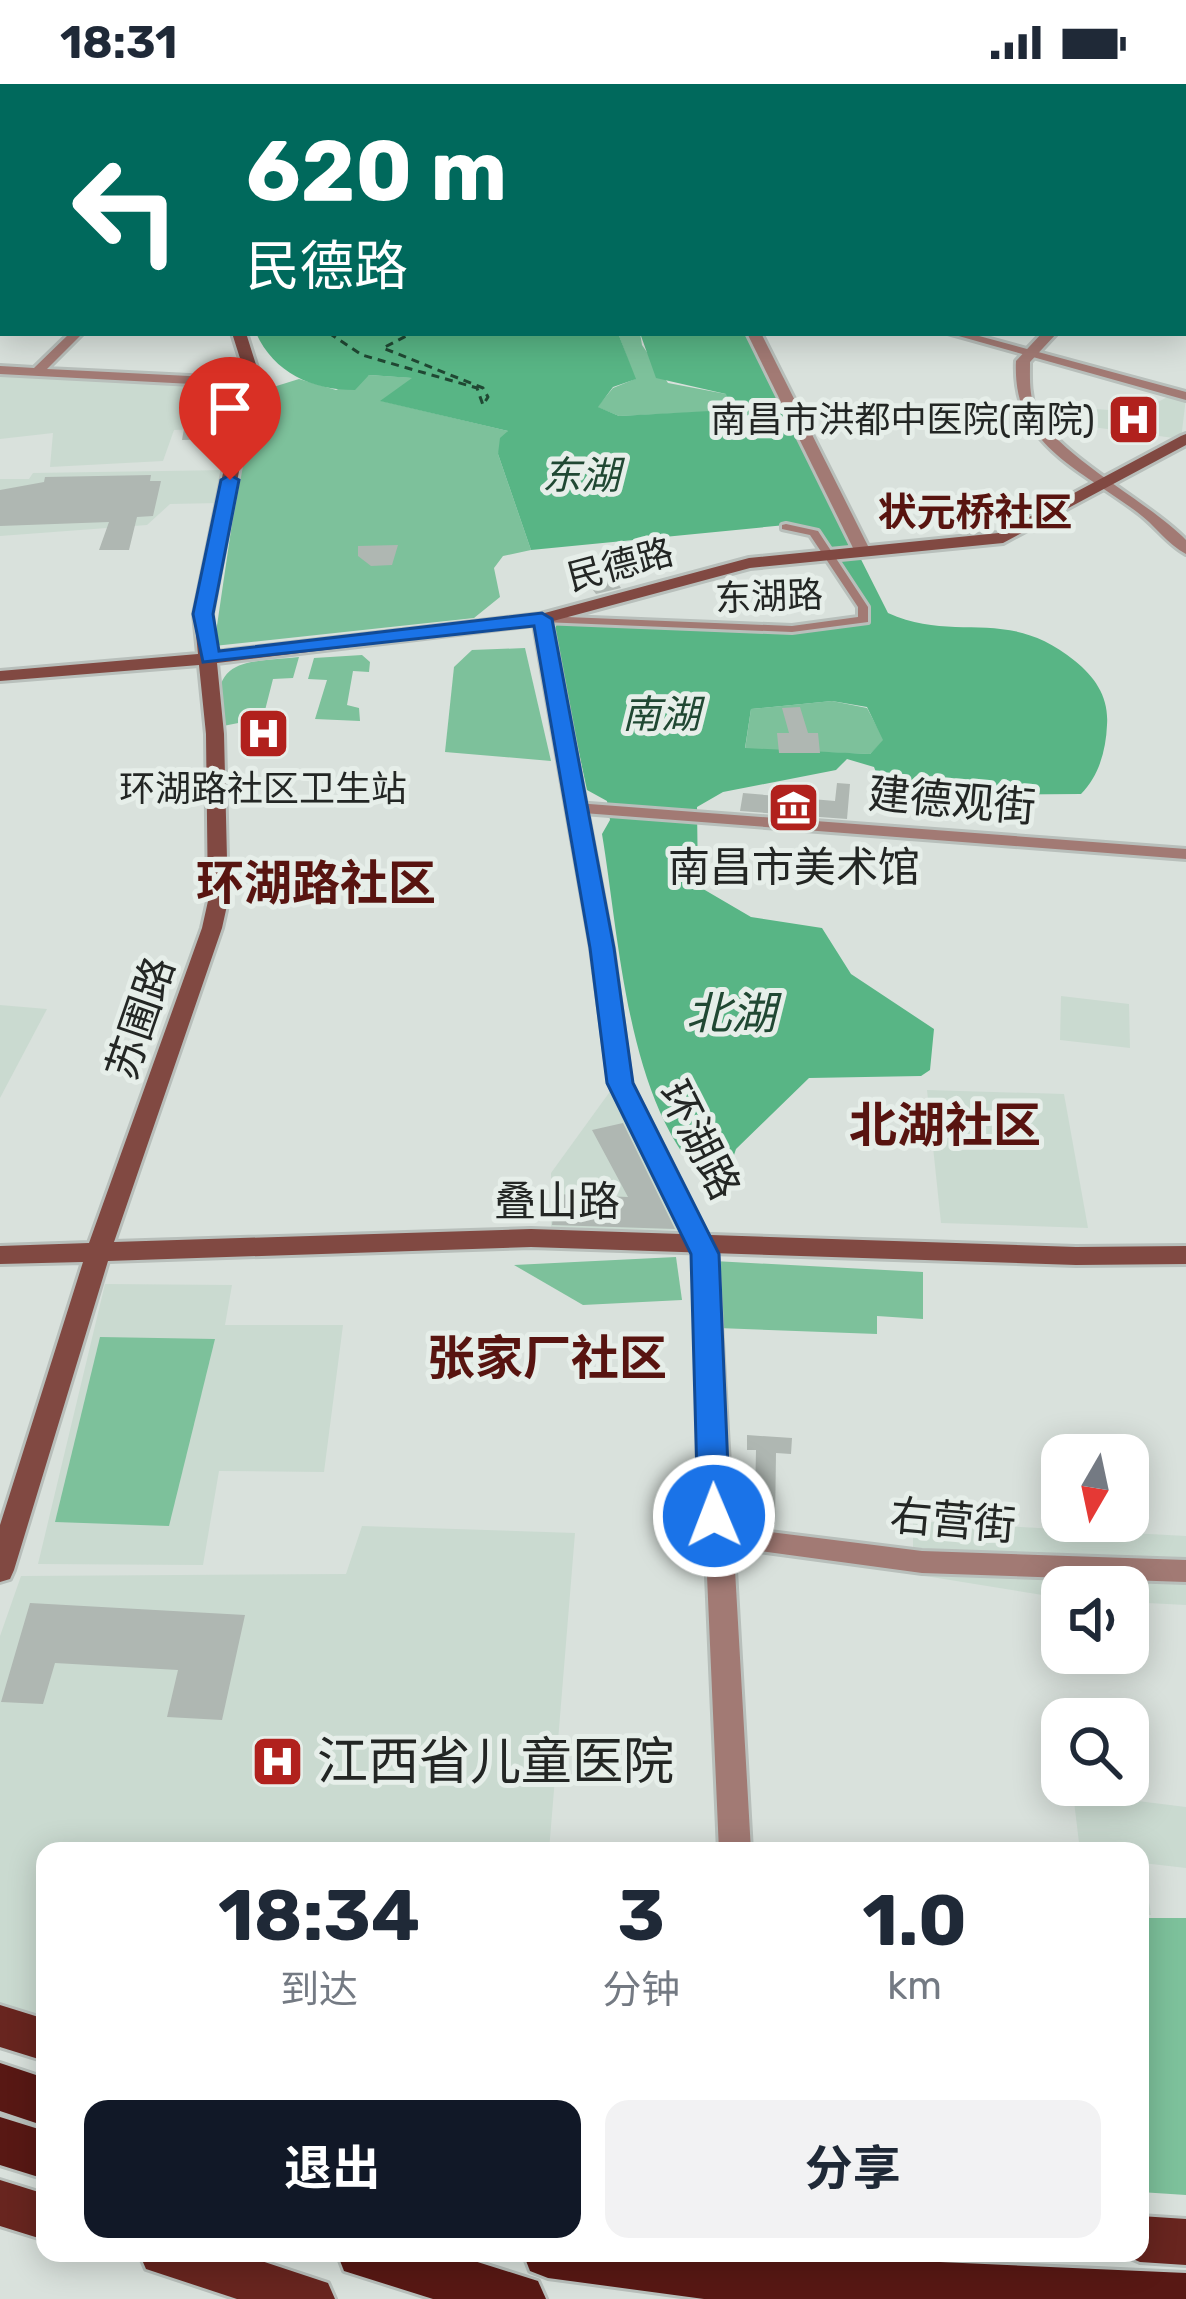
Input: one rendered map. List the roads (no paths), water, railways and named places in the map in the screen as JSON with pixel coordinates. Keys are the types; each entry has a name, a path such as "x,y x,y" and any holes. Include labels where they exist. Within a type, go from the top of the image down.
{"highway":[{"path":"0,2087 36,2099"},
{"path":"0,2141 36,2152"},
{"path":"393,2262 520,2299"},
{"path":"624,2262 760,2278 1186,2299"}],"main road":[{"name":"苏圃路","path":"0,1570 96,1260 218,901 210,658 203,614 250,383 240,336"},
{"path":"863,552 1004,538 1186,439"},
{"name":"民德路","path":"0,676 210,658 542,619 749,563 863,552"},
{"name":"叠山路","path":"703,1247 1186,1269"},
{"name":"叠山路","path":"0,1268 96,1260 703,1247 1186,1255"},
{"name":"叠山路","path":"0,1255 96,1260"},
{"path":"0,2026 36,2037"},
{"path":"0,2203 36,2214"},
{"path":"1149,2240 1186,2242"},
{"path":"191,2262 312,2299"}],"street":[{"path":"37,372 74,336"},
{"path":"755,336 863,552"},
{"path":"967,336 1186,396"},
{"path":"1047,336 1023,361 1029,409 1057,452 1145,510 1186,549"},
{"path":"0,370 250,383"},
{"name":"东湖路","path":"542,619 720,629 792,629 864,620 863,607 814,533 786,527"},
{"name":"环湖路","path":"542,619 620,1083 703,1247 734,1842"},
{"name":"建德观街","path":"576,808 1186,854"},
{"name":"右营街","path":"715,1535 922,1562 1186,1571"}],"water":[{"path":"258,336 619,336 636,379 613,387 598,407 619,416 728,410 726,394 656,378 641,336 749,336 888,613 937,626 1027,634 1050,644 1089,674 1103,697 1107,725 1100,762 1081,794 961,795 880,783 874,767 847,759 836,770 723,792 697,807 698,886 751,917 822,928 851,974 934,1029 930,1070 921,1076 809,1078 736,1149 724,1185 712,1187 684,1155 661,1115 632,1023 602,834 610,820 607,801 587,790 553,632 557,624 595,620 788,630 865,621 867,614 831,547 796,524 531,550 498,454 500,438 508,431 380,401 412,378 369,375 355,390 324,387 296,376 273,359","holes":["832,701 867,707 883,740 870,754 745,748 751,709"]}],"place":[{"name":"南昌市洪都中医院(南院)","path":"1134,419"},
{"name":"环湖路社区卫生站","path":"263,733"},
{"name":"南昌市美术馆","path":"794,808"},
{"name":"江西省儿童医院","path":"278,1761"}],"district":[{"name":"状元桥社区","path":"975,512"},
{"name":"环湖路社区","path":"316,883"},
{"name":"北湖社区","path":"945,1125"},
{"name":"张家厂社区","path":"547,1358"}],"water label":[{"name":"东湖","path":"581,475"},
{"name":"南湖","path":"661,714"},
{"name":"北湖","path":"731,1013"}]}
